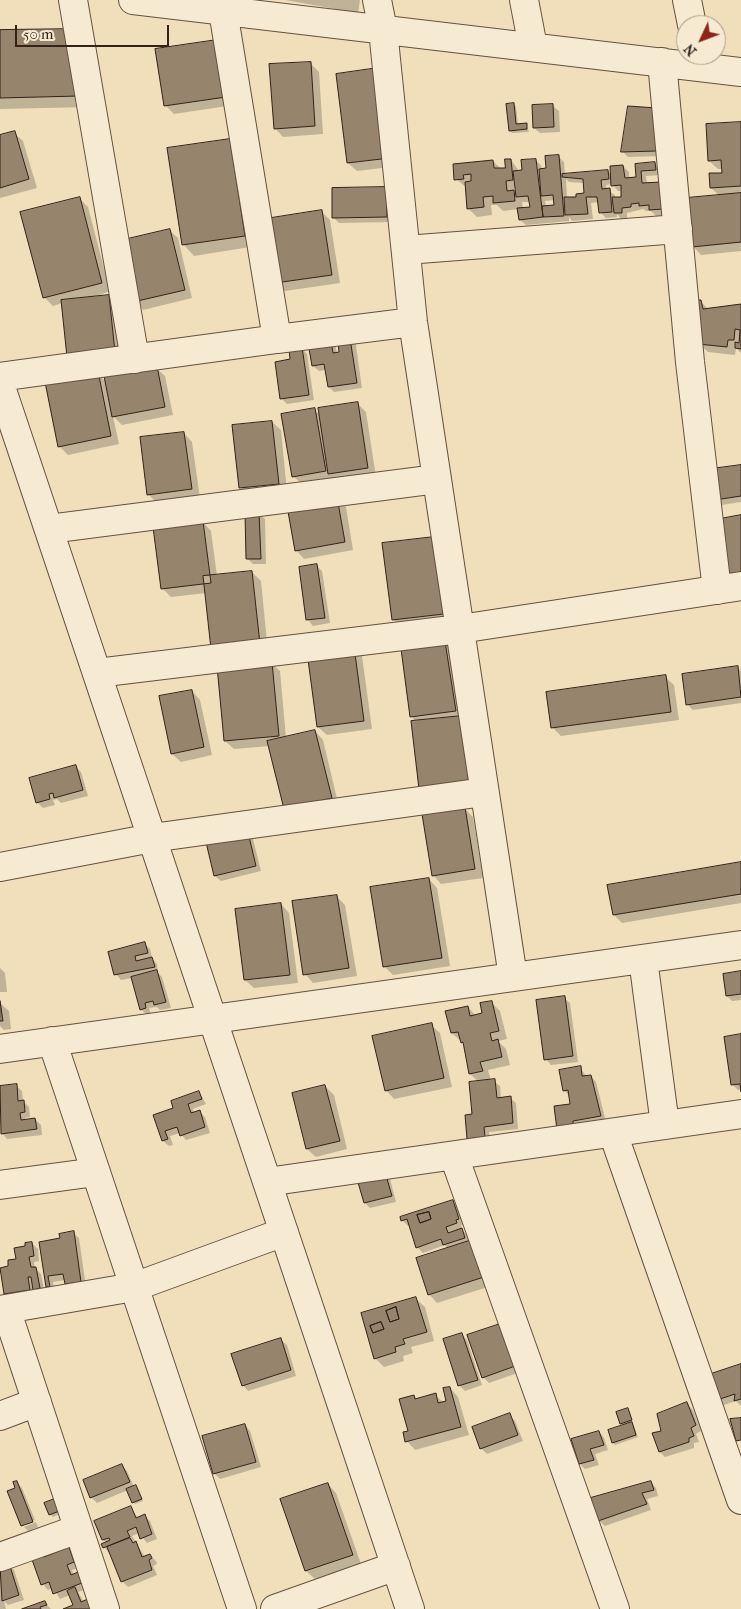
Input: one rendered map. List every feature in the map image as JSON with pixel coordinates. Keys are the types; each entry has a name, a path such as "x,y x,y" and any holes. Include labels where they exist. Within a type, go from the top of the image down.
{"street":[{"path":"73,0 135,359"},
{"path":"132,0 662,62 676,62"},
{"path":"377,0 383,30 413,322 513,977"},
{"path":"524,0 532,47"},
{"path":"687,0 690,15"},
{"path":"223,11 277,339"},
{"path":"97,673 460,629 729,588 690,362 670,164 667,104 662,62"},
{"path":"714,65 741,72"},
{"path":"406,250 678,229"},
{"path":"0,377 413,322"},
{"path":"0,384 410,1609"},
{"path":"49,529 437,479"},
{"path":"0,867 152,838 484,792"},
{"path":"0,1049 741,945"},
{"path":"643,959 665,1125"},
{"path":"52,1041 242,1609"},
{"path":"267,1182 741,1114"},
{"path":"613,1133 741,1500"},
{"path":"454,1156 615,1609"},
{"path":"0,1185 96,1172"},
{"path":"104,1609 37,1402 3,1309 134,1287 284,1232"},
{"path":"0,1416 37,1402"},
{"path":"0,1557 78,1529"},
{"path":"274,1609 396,1566"}],"building":[{"path":"77,29 79,96 0,98 0,30"},
{"path":"217,40 226,97 164,106 155,49"},
{"path":"311,62 315,126 274,129 269,64"},
{"path":"378,68 390,158 347,163 336,74"},
{"path":"514,103 516,124 527,123 527,129 509,131 506,104"},
{"path":"553,104 554,127 533,128 532,105"},
{"path":"628,106 657,108 657,151 621,152"},
{"path":"741,122 741,186 710,188 709,173 722,173 721,160 708,161 706,124"},
{"path":"15,131 29,179 0,188 0,135"},
{"path":"230,139 245,236 182,245 167,148"},
{"path":"559,155 564,216 543,217 542,206 554,205 553,195 541,196 539,169 546,168 545,156"},
{"path":"505,159 511,159 513,180 506,181 507,191 514,190 515,201 493,203 493,196 483,197 484,207 467,209 465,182 471,181 471,174 463,175 464,179 454,180 453,164 493,160 494,168 505,168"},
{"path":"536,159 543,217 519,220 517,208 530,207 528,196 516,197 513,171 522,170 521,160"},
{"path":"655,162 656,170 641,171 642,183 661,182 663,209 649,210 649,205 639,206 639,203 631,204 631,207 622,208 622,213 614,213 612,197 621,197 621,185 611,186 610,166 623,165 625,178 636,177 635,164"},
{"path":"608,170 609,179 601,180 602,189 610,188 612,212 599,213 597,197 586,197 588,214 565,215 564,197 576,197 576,194 584,193 583,179 562,177 562,174"},
{"path":"386,187 387,217 332,218 332,188"},
{"path":"741,193 741,242 692,247 686,198"},
{"path":"80,197 102,283 43,298 20,212"},
{"path":"322,210 332,275 275,283 265,219"},
{"path":"170,229 185,290 133,302 119,241"},
{"path":"109,295 115,352 67,357 61,300"},
{"path":"696,300 701,300 703,309 741,304 741,349 735,348 735,342 739,343 740,330 735,329 734,340 728,340 727,347 698,344"},
{"path":"349,332 357,383 328,387 324,364 312,366 307,337 330,334 333,353 339,352 337,333"},
{"path":"302,347 309,395 280,399 275,362 290,359 289,349"},
{"path":"157,366 165,407 112,417 104,376"},
{"path":"98,371 111,436 58,447 45,382"},
{"path":"358,402 368,468 328,474 318,408"},
{"path":"315,408 326,471 292,477 281,414"},
{"path":"272,421 279,484 239,488 232,425"},
{"path":"184,432 192,489 147,495 140,437"},
{"path":"741,465 741,496 715,500 711,469"},
{"path":"337,497 345,542 295,551 287,506"},
{"path":"259,512 261,559 246,559 245,513"},
{"path":"741,515 741,572 729,574 720,519"},
{"path":"203,521 211,583 161,589 153,527"},
{"path":"434,537 444,614 392,620 382,543"},
{"path":"317,564 325,618 306,620 299,567"},
{"path":"252,571 260,644 211,649 203,576"},
{"path":"444,635 456,711 410,717 400,641"},
{"path":"354,646 364,721 317,727 307,652"},
{"path":"272,662 279,736 224,741 217,666"},
{"path":"738,666 741,697 686,705 682,674"},
{"path":"666,675 671,712 551,728 546,692"},
{"path":"192,690 204,747 171,754 159,696"},
{"path":"462,716 469,784 419,789 411,721"},
{"path":"315,730 332,798 284,809 267,741"},
{"path":"76,765 83,790 54,798 53,793 49,794 50,799 36,803 29,778"},
{"path":"465,807 475,869 432,876 422,814"},
{"path":"247,828 256,866 214,876 205,838"},
{"path":"741,862 741,894 613,915 607,885"},
{"path":"429,878 442,958 383,967 370,887"},
{"path":"337,895 349,968 303,975 292,901"},
{"path":"281,903 290,975 244,980 235,909"},
{"path":"145,942 148,953 135,956 136,961 152,957 155,967 114,975 108,952"},
{"path":"157,970 166,1002 154,1005 153,1001 145,1003 146,1008 140,1010 131,977"},
{"path":"741,971 741,994 726,996 723,974"},
{"path":"565,996 573,1056 544,1060 536,1000"},
{"path":"0,1001 3,1021 0,1021"},
{"path":"492,1001 499,1031 490,1033 492,1041 498,1039 502,1057 480,1062 483,1071 469,1074 463,1042 461,1043 458,1032 451,1033 445,1011 468,1006 470,1016 482,1013 480,1003"},
{"path":"432,1023 444,1078 385,1091 372,1036"},
{"path":"741,1034 741,1092 740,1084 731,1085 724,1037"},
{"path":"581,1066 582,1076 591,1075 601,1116 573,1121 573,1127 557,1130 554,1106 570,1104 568,1090 563,1091 559,1070"},
{"path":"495,1079 497,1098 511,1096 513,1123 484,1127 485,1137 467,1139 465,1115 472,1114 469,1082"},
{"path":"17,1084 18,1101 24,1100 25,1112 20,1113 21,1120 35,1118 37,1129 1,1134 0,1086"},
{"path":"325,1085 340,1141 306,1149 292,1093"},
{"path":"199,1091 202,1099 188,1104 191,1113 200,1110 205,1127 180,1136 177,1127 165,1131 168,1139 162,1141 153,1115 173,1108 171,1101"},
{"path":"385,1172 392,1196 364,1203 357,1179"},
{"path":"453,1200 459,1219 456,1220 457,1223 446,1227 448,1233 462,1228 465,1238 443,1245 441,1239 416,1248 407,1219 401,1221 400,1217","holes":["429,1212 431,1219 420,1223 417,1215"]},
{"path":"429,1212 431,1219 420,1223 417,1215"},
{"path":"74,1231 81,1282 65,1284 63,1274 48,1276 50,1287 46,1287 39,1242 60,1238 59,1234"},
{"path":"472,1240 484,1277 428,1295 416,1258"},
{"path":"32,1242 34,1256 29,1257 31,1267 36,1267 40,1288 33,1290 31,1277 28,1277 30,1290 4,1294 0,1268 8,1266 8,1260 16,1259 14,1248 25,1246 25,1243"},
{"path":"416,1297 427,1332 403,1339 405,1344 395,1347 396,1352 374,1359 361,1313","holes":["396,1307 399,1319 390,1322 386,1311","381,1322 384,1329 373,1333 370,1326"]},
{"path":"396,1307 399,1319 390,1322 386,1311"},
{"path":"381,1322 384,1329 373,1333 370,1326"},
{"path":"503,1323 518,1365 482,1378 467,1335"},
{"path":"462,1333 478,1380 458,1386 443,1339"},
{"path":"281,1338 291,1370 242,1386 231,1354"},
{"path":"741,1364 741,1399 734,1401 735,1394 717,1400 708,1375"},
{"path":"450,1387 461,1427 405,1442 403,1432 408,1431 399,1399 414,1395 415,1399 436,1393 438,1403 446,1401 443,1388"},
{"path":"687,1402 696,1425 691,1428 694,1436 689,1438 689,1442 659,1452 652,1433 661,1431 657,1414"},
{"path":"628,1408 632,1420 620,1424 616,1412"},
{"path":"510,1413 518,1435 480,1449 472,1427"},
{"path":"741,1418 741,1440 736,1441 730,1419"},
{"path":"632,1422 636,1435 612,1443 608,1430"},
{"path":"245,1424 256,1462 213,1474 202,1436"},
{"path":"599,1431 604,1445 590,1449 594,1460 579,1464 571,1439"},
{"path":"122,1464 130,1482 90,1498 83,1480"},
{"path":"17,1481 33,1522 21,1526 7,1491 15,1488 13,1482"},
{"path":"651,1481 654,1490 642,1493 647,1504 598,1521 587,1499"},
{"path":"328,1483 353,1555 305,1571 280,1499"},
{"path":"136,1485 142,1499 132,1503 126,1489"},
{"path":"57,1498 62,1510 49,1515 44,1503"},
{"path":"131,1506 136,1518 145,1514 152,1534 140,1539 136,1527 127,1531 130,1537 103,1548 101,1544 110,1540 109,1538 102,1540 94,1521"},
{"path":"130,1538 133,1543 136,1541 142,1557 150,1554 152,1558 149,1560 152,1570 121,1582 107,1547"},
{"path":"40,1547 44,1557 69,1547 74,1562 67,1565 71,1575 78,1572 82,1583 53,1594 49,1582 41,1585 29,1551"},
{"path":"9,1563 19,1595 2,1601 0,1566"},
{"path":"75,1587 81,1602 90,1598 95,1609 63,1609 73,1605 67,1591"},
{"path":"45,1601 47,1605 40,1607 41,1609 22,1609"}]}
